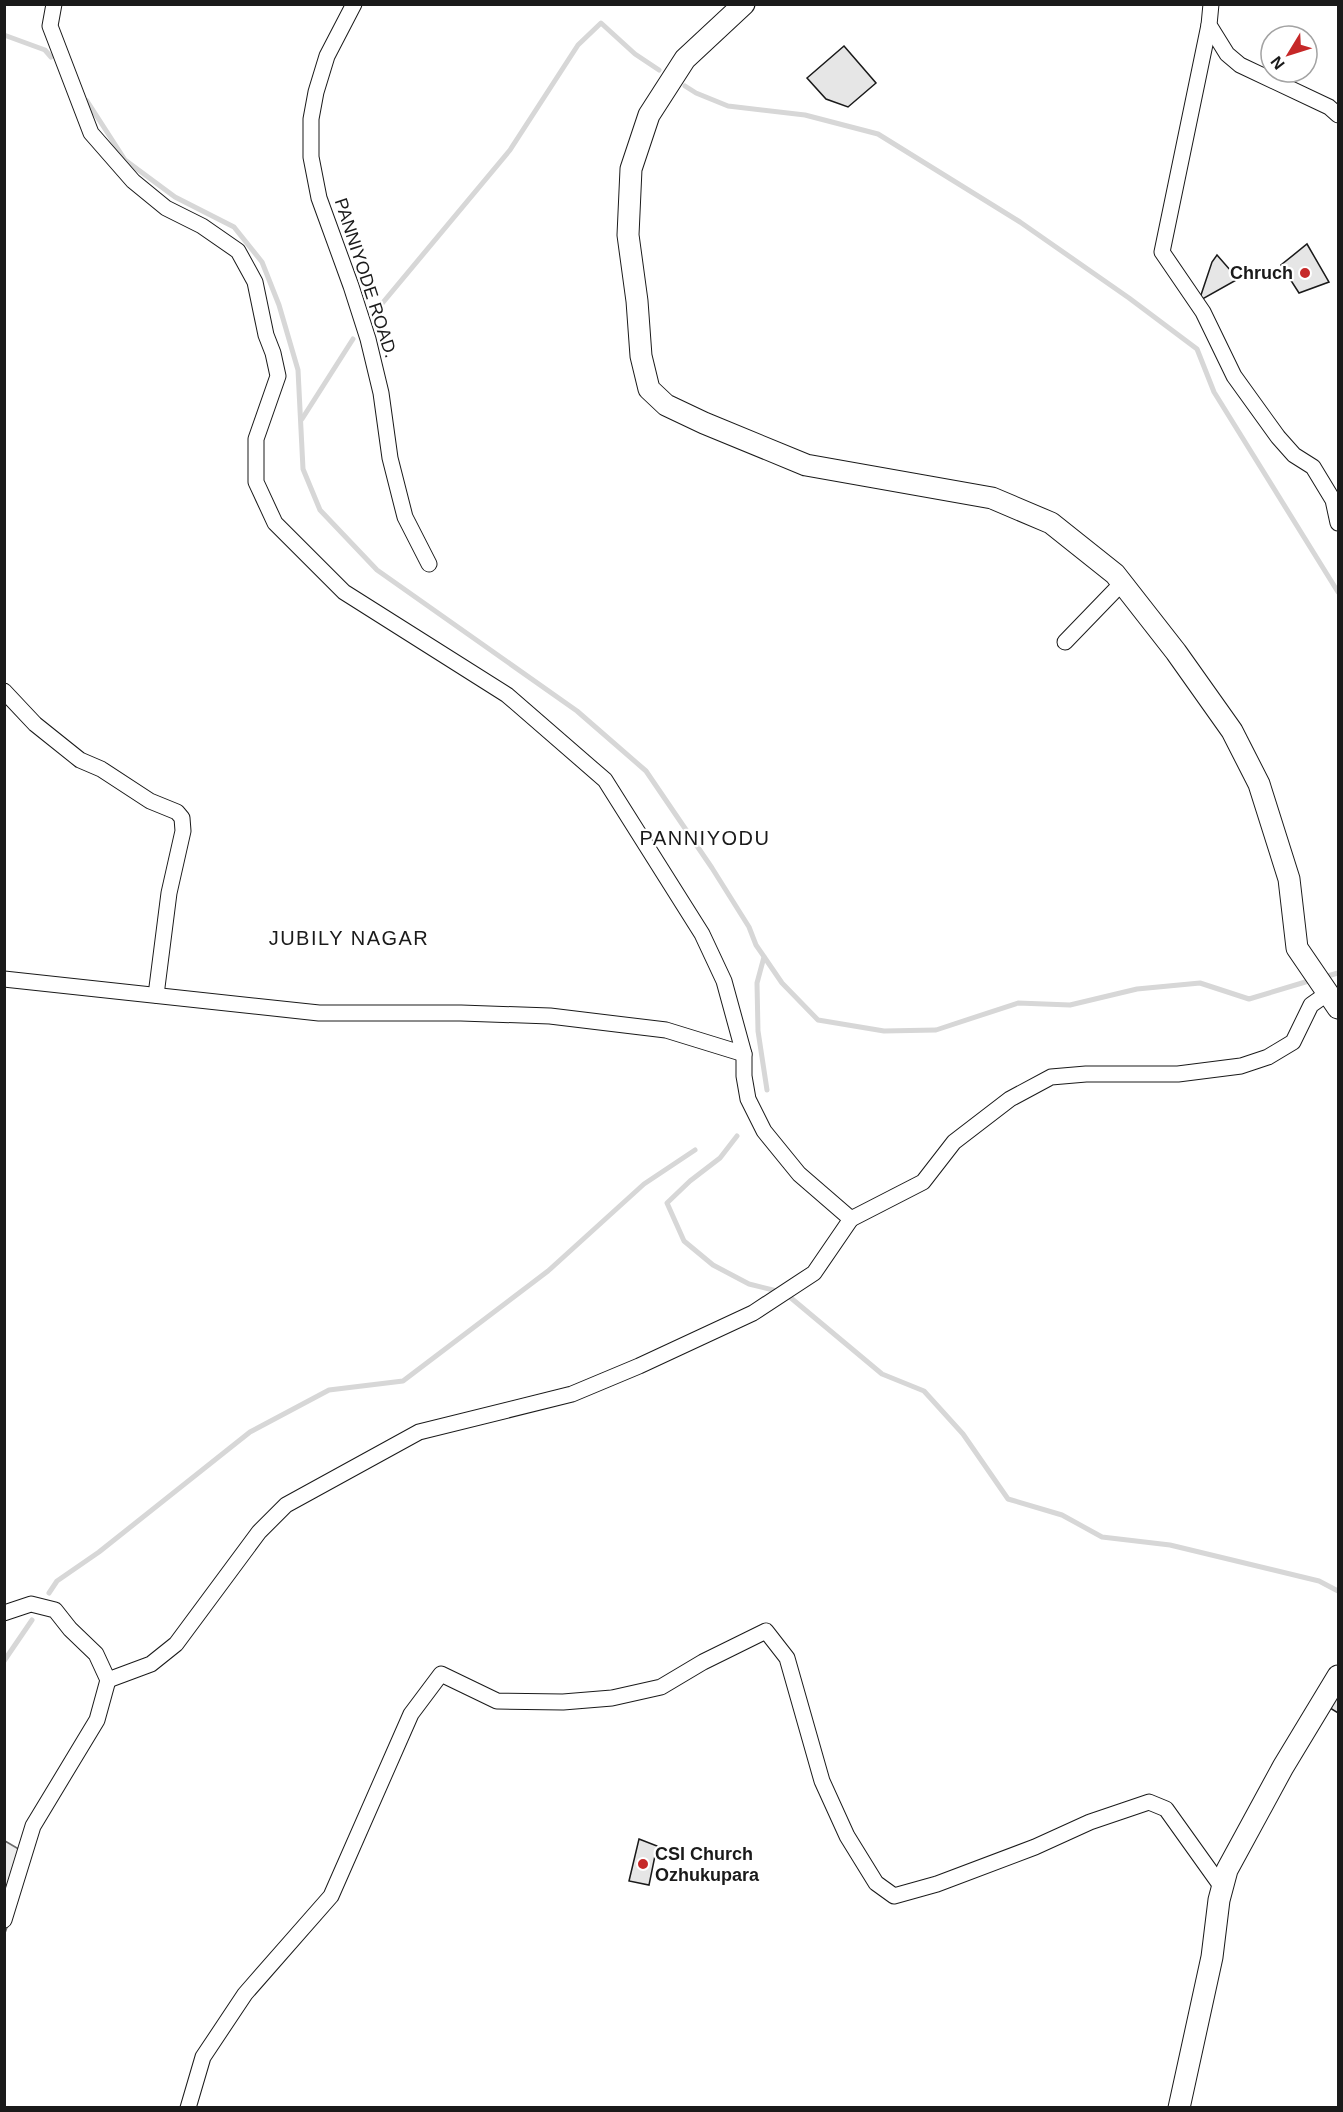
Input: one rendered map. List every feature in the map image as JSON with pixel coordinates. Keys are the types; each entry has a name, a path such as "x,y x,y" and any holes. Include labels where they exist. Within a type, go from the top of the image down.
{"main road":[{"path":"744,4 685,59 649,115 631,169 628,236 641,356 649,389 666,405 806,465 992,498 1051,523 1115,574 1176,652 1232,731 1259,784 1289,879 1297,948 1330,995"},
{"path":"1179,2108 1212,1957 1221,1886 1227,1870 1283,1767 1338,1676"}],"street":[{"path":"54,4 50,26 90,133 134,181 166,208 202,226 238,251 255,282 266,335 278,376 268,398 256,439 256,483 275,523 344,592 507,696 605,780 702,934 724,981 744,1054 744,1076 748,1099 764,1131 799,1174 851,1219"},
{"name":"PANNIYODE ROAD.","path":"354,4 327,56 316,92 310,157 319,198 368,339 381,393 390,458 405,517 429,564"},
{"path":"1211,4 1209,25 1162,252 1203,312 1234,376 1278,437 1294,455 1313,467 1333,501 1338,522"},
{"path":"1209,25 1227,54 1240,64 1329,107 1338,115"},
{"path":"1065,642 1122,583"},
{"path":"4,691 35,724 80,760 101,769 150,801 177,813 182,818 183,831 170,893 156,995"},
{"path":"4,979 319,1013 461,1013 550,1016 666,1030 744,1054"},
{"path":"108,1680 151,1664 176,1644 259,1533 286,1505 334,1477 419,1432 572,1394 639,1366 753,1313 814,1273 851,1219 923,1182 954,1142 1010,1099 1051,1077 1086,1074 1178,1074 1241,1066 1268,1057 1293,1042 1311,1005 1330,995"},
{"path":"4,1613 31,1604 55,1610 70,1629 96,1654 108,1680 97,1720 33,1826 4,1920"},
{"path":"188,2108 203,2057 239,2003 331,1896 411,1714 441,1674 497,1701 563,1702 612,1698 661,1687 703,1662 766,1631 787,1658 822,1781 847,1836 876,1884 894,1896 937,1884 1035,1847 1090,1822 1149,1802 1166,1809 1221,1886"}],"shaded area":[{"path":"5,1841 22,1851 11,1916 5,1933"}],"building":[{"path":"844,46 876,83 848,107 826,99 807,78"},
{"name":"Chruch","path":"1307,244 1329,282 1299,293 1281,265"},
{"path":"1217,255 1238,279 1199,301 1212,262"},
{"path":"1338,1693 1338,1713 1330,1708"},
{"name":"CSI Church Ozhukupara","path":"639,1839 657,1846 649,1885 629,1881"}],"waterway":[{"path":"375,312 510,150 578,45 601,23 635,54 659,70"},
{"path":"4,35 45,50 51,57"},
{"path":"685,86 728,106 805,115 878,134 1020,222 1197,349 1214,392 1338,592"},
{"path":"87,101 125,160 175,197 234,227 262,262 279,305 298,370 303,469 320,510 377,570 577,711 646,771 712,868 749,927 756,945 782,983 818,1020 884,1031 936,1030 1018,1003 1070,1005 1137,989 1200,983 1249,999 1312,980"},
{"path":"302,419 353,339"},
{"path":"764,957 757,983 758,1031 767,1090"},
{"path":"1324,977 1338,973"},
{"path":"737,1136 720,1158 690,1181 667,1203 684,1241 713,1265 749,1284 785,1293 882,1374 924,1391 963,1434 1008,1499 1062,1515 1102,1537 1170,1545 1319,1581 1338,1591"},
{"path":"49,1593 57,1581 99,1552 250,1432 329,1390 403,1381 548,1271 644,1184 695,1150"},
{"path":"4,1661 32,1620"}],"place":[{"name":"Chruch","path":"1305,273"},
{"name":"CSI Church Ozhukupara","path":"643,1864"}],"district":[{"name":"PANNIYODU","path":"705,838"},
{"name":"JUBILY NAGAR","path":"349,938"}]}
